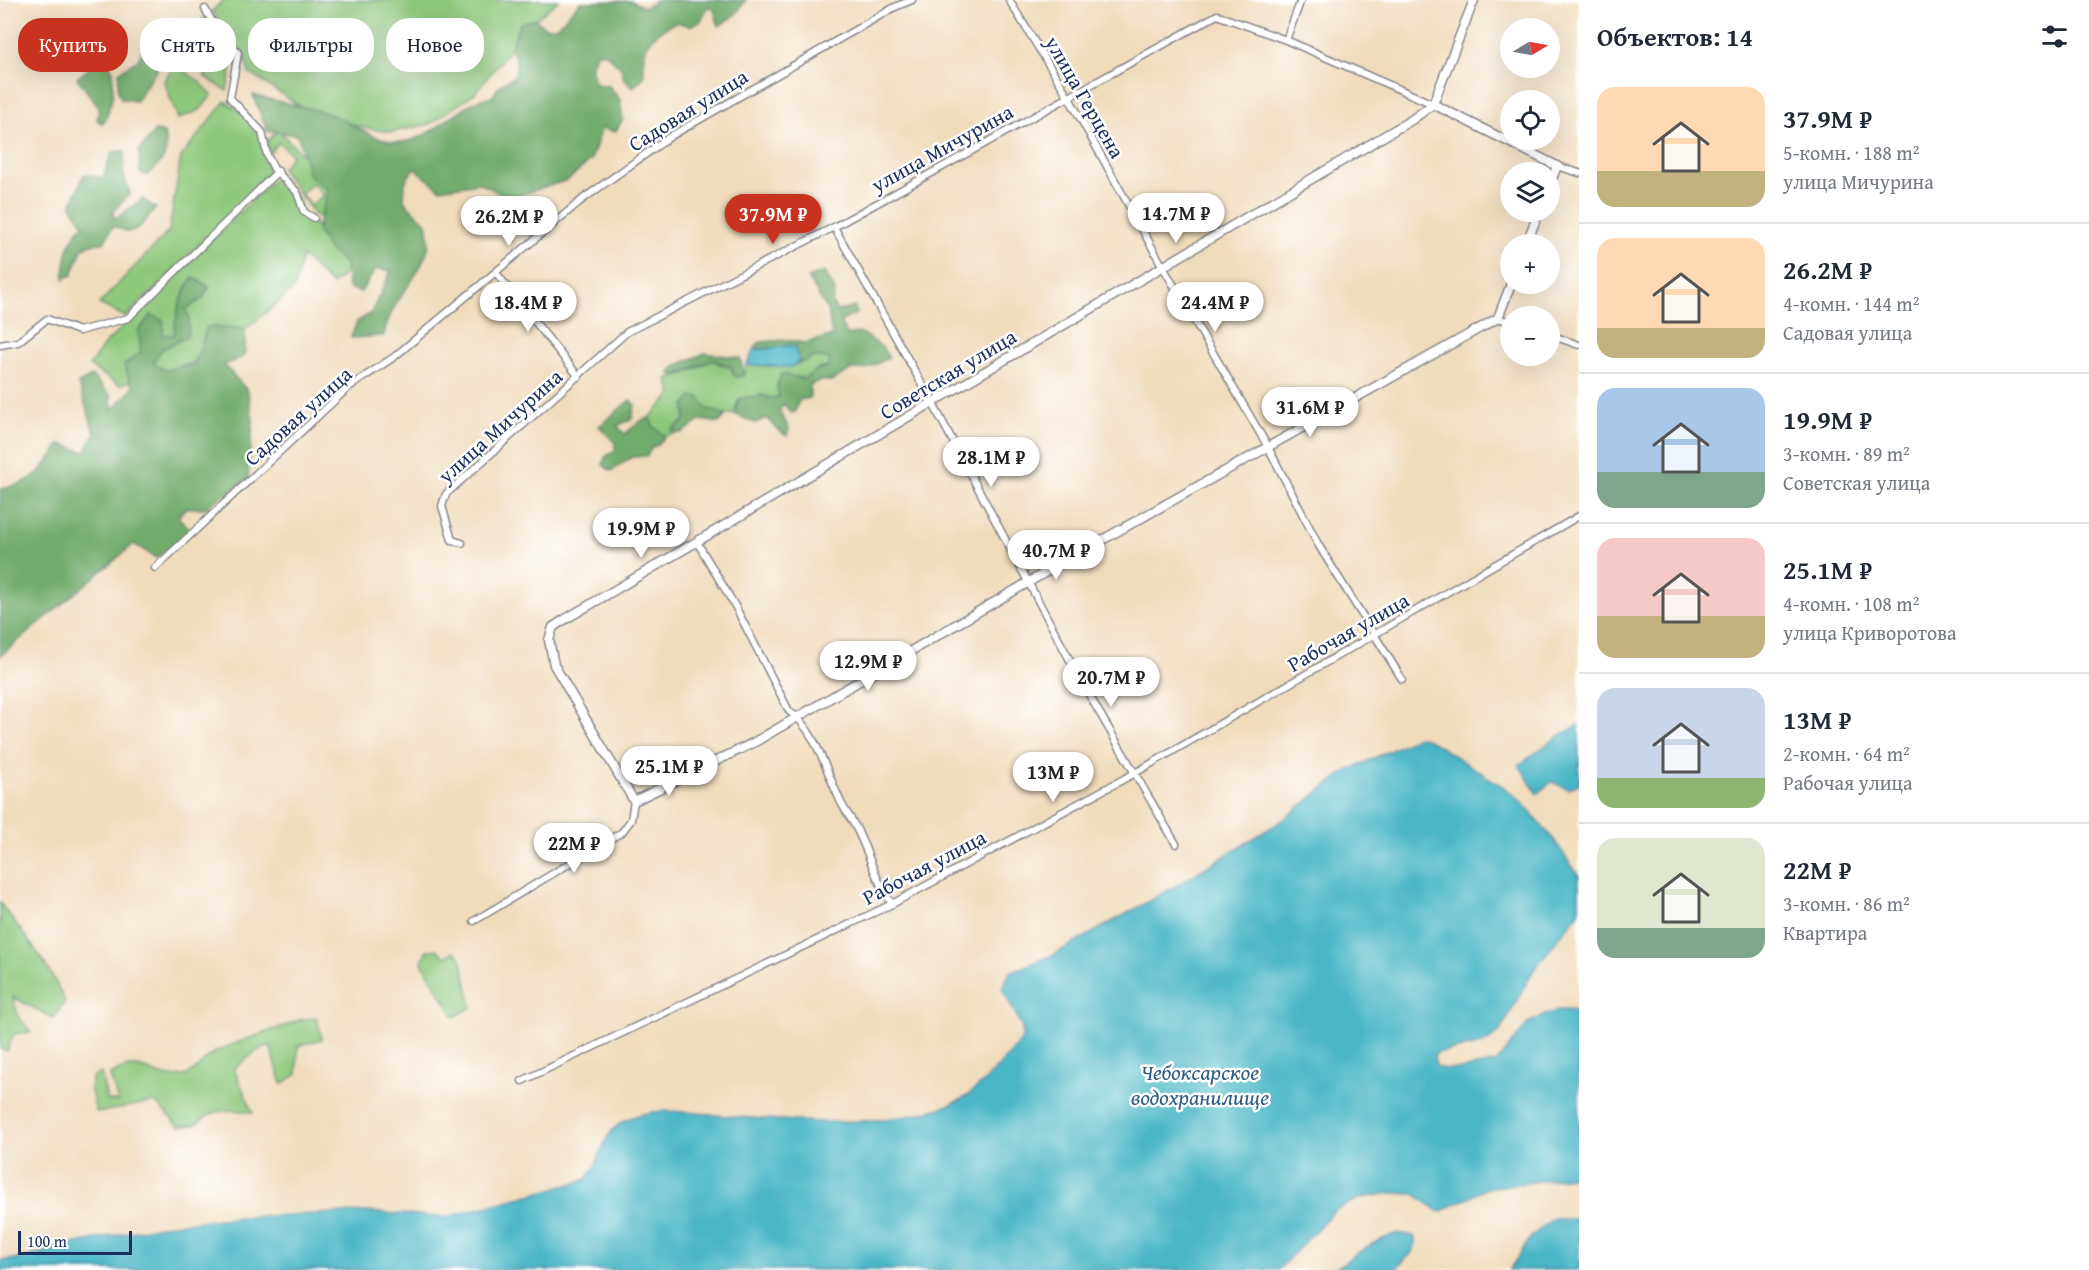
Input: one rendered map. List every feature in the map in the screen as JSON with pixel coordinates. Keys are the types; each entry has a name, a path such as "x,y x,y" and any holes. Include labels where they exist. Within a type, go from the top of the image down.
{"street":[{"name":"Садовая улица","path":"155,568 350,387 394,357 497,274 583,199 671,136 895,7 912,0"},
{"name":"улица Герцена","path":"1009,0 1068,96 1163,267 1268,447 1319,546 1402,679"},
{"path":"1301,0 1286,40 1433,104 1549,162"},
{"path":"1433,104 1474,0"},
{"path":"205,9 216,28 238,53 230,98 262,132 267,155 274,169 297,192 304,212 314,219"},
{"name":"улица Мичурина","path":"462,543 452,540 442,506 446,494 627,332 834,227 1217,15 1286,40"},
{"name":"Советская улица","path":"634,801 554,665 549,640 553,627 1390,134 1433,104"},
{"path":"1560,167 1579,173"},
{"path":"0,345 18,342 47,319 79,331 128,318 278,171"},
{"path":"834,227 933,404 1028,582 1176,844"},
{"path":"497,274 579,377"},
{"path":"474,921 622,832 631,820 634,801 712,765 799,717 1028,582 1498,318 1507,294"},
{"path":"1560,338 1579,345"},
{"name":"Рабочая улица","path":"522,1081 892,904 1135,773 1374,637 1579,516"},
{"path":"697,542 735,606 784,703 789,711 799,717 816,747 841,803 859,833 877,882 892,904"}],"green space":[{"path":"223,0 559,0 531,23 475,93 430,124 392,132 364,128 309,112 249,72 374,72 374,18 248,18 248,70 244,56 236,45 236,18 217,18 212,11"},
{"path":"654,0 746,0 736,14 719,26 714,10 708,6 701,21 690,26 676,22 658,32 648,43 646,49 644,77 632,88 624,79 621,68 604,52 596,54 591,67 596,84 609,86 620,100 623,119 615,132 602,128 591,160 568,180 510,198 479,183 440,189 414,168 405,182 404,201 428,225 429,246 424,260 392,312 384,336 351,338 357,322 371,313 391,271 376,269 361,292 348,288 346,264 328,249 317,230 328,190 309,175 298,135 267,131 253,95 329,114 387,140 407,141 430,132 471,103 492,97 499,86 515,76 517,63 511,48 520,23 535,19 545,27 557,27 580,2 631,1 644,7 652,4"},
{"path":"140,56 140,72 155,72 136,101 121,99 118,91 119,72 128,72 128,66"},
{"path":"85,72 113,72 113,95 106,119 102,123 97,120 99,108 77,78"},
{"path":"170,72 186,72 212,95 200,110 178,119 164,81"},
{"path":"207,72 231,72 227,91 204,76"},
{"path":"225,101 246,117 257,132 270,175 126,317 99,304 169,231 181,157"},
{"path":"278,130 306,158 328,188 325,222 315,215 281,169 292,155 279,142 269,154 267,141","holes":["313,183 323,195 312,205 301,194"]},
{"path":"155,131 164,133 166,152 161,162 147,175 140,173 139,151"},
{"path":"125,151 123,172 130,194 112,213 116,219 142,199 156,208 139,228 128,232 113,226 104,243 91,244 82,249 72,275 64,279 66,256 70,243 84,225 71,206 84,174 103,178 112,152"},
{"path":"278,175 299,200 301,214 315,224 350,269 332,285 302,256 294,289 247,328 210,328 194,362 119,385 89,366 104,345"},
{"path":"824,272 835,290 832,303 837,311 855,307 857,313 840,322 847,334 862,333 882,347 889,358 866,369 852,369 832,381 819,381 810,385 810,398 799,400 795,412 791,413 784,404 779,411 789,428 787,436 767,418 755,423 734,414 739,399 762,395 771,398 779,397 777,386 781,374 804,379 818,369 829,367 830,359 813,357 805,362 799,361 795,345 757,349 755,347 760,342 788,340 804,343 832,336 828,311 808,278"},
{"path":"193,277 209,287 202,299 186,309 189,318 188,336 161,350 153,363 165,370 195,364 207,327 245,328 245,356 224,365 248,391 253,421 248,479 205,508 185,508 178,517 192,530 156,558 134,544 0,656 0,489 21,483 36,474 48,462 60,444 85,452 95,434 78,383 92,376 111,396 112,410 133,388 124,365 141,352 138,331 151,315 164,321 163,335 174,335 179,305"},
{"path":"705,353 740,358 744,375 737,377 732,373 733,367 712,360 675,376 670,373 675,366"},
{"path":"813,357 830,359 829,367 818,369 804,379 797,377 777,386 779,397 771,398 762,395 739,399 734,414 726,415 685,405 685,420 672,430 675,433 665,436 654,427 649,418 672,394 667,379 689,372 712,360 744,375 746,365 791,367"},
{"path":"692,397 699,397 706,408 726,415 719,423 701,420 682,433 675,433 672,430 685,420 685,405"},
{"path":"630,400 635,405 632,419 617,426 625,434 639,422 649,418 654,427 665,436 658,445 652,447 647,456 632,457 611,471 603,465 605,457 615,451 615,443 599,426"},
{"path":"0,903 44,963 65,1002 53,1018 13,997 18,1016 31,1032 14,1034 7,1051 0,1049"},
{"path":"437,949 445,957 454,951 461,958 472,1007 454,1017 422,963 426,951"},
{"path":"317,1018 322,1039 298,1046 297,1074 282,1084 270,1045 258,1050 234,1069 253,1113 222,1111 208,1116 195,1125 179,1126 155,1102 96,1112 90,1087 93,1076 101,1073 107,1100 118,1102 110,1075 122,1069 140,1067 171,1077 187,1075 211,1054 226,1047 302,1019"}],"water":[{"path":"795,345 799,361 791,367 746,365 754,350"},
{"path":"1579,725 1579,784 1568,789 1552,782 1537,794 1519,765 1557,737"},
{"name":"Чебоксарское водохранилище","path":"1418,737 1426,738 1507,789 1522,802 1554,840 1579,876 1579,913 1535,968 1499,1033 1483,1044 1437,1053 1434,1057 1436,1066 1445,1069 1461,1069 1497,1062 1529,1022 1557,1010 1579,1010 1579,1176 1487,1188 1440,1212 1414,1194 1391,1193 1361,1198 1335,1210 1278,1270 0,1270 0,1261 23,1258 81,1242 171,1224 240,1217 367,1212 447,1217 585,1180 595,1166 609,1134 624,1121 646,1113 682,1112 776,1120 841,1122 905,1116 934,1110 960,1100 976,1089 1022,1040 1022,1027 1002,988 1010,972 1053,955 1174,887 1280,822 1345,772"},
{"path":"1552,1219 1579,1219 1579,1270 1509,1270 1532,1236"},
{"path":"1398,1233 1414,1236 1416,1244 1411,1254 1394,1270 1334,1270 1364,1248"}]}
